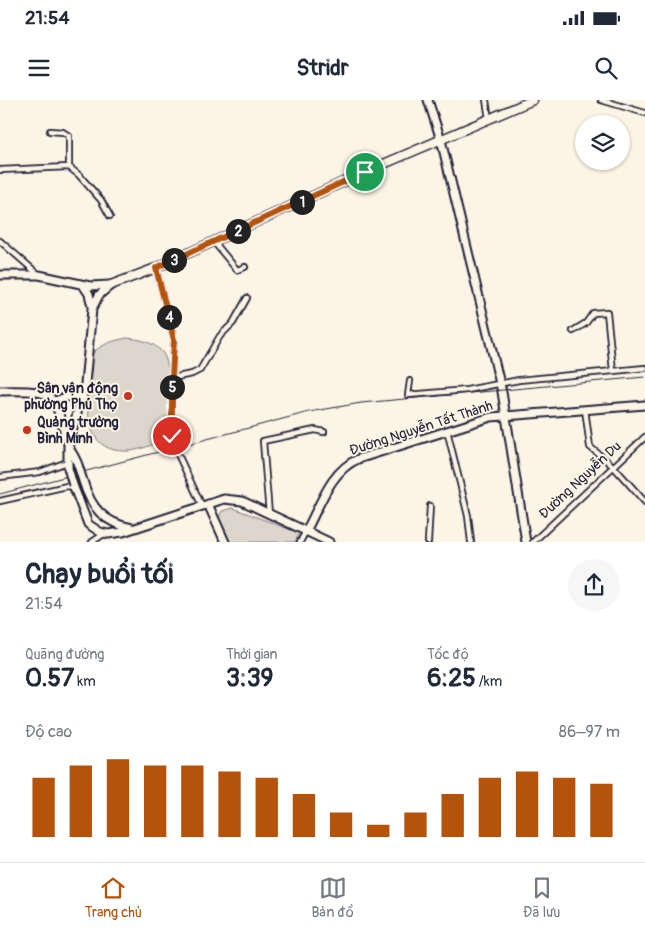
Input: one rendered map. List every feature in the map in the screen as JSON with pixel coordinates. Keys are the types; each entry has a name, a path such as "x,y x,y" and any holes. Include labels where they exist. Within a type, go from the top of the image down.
{"main road":[{"path":"428,100 441,140 500,383 526,542"},
{"path":"0,275 39,275 96,286 111,285 156,268 365,172 530,101"},
{"path":"83,284 89,294 92,309 83,397 68,446 67,465 88,524 104,534 123,532 224,499 236,500 329,542"},
{"path":"92,309 99,295 111,285"},
{"path":"0,392 39,392 55,401 63,421 68,446 78,465 92,504 106,520 119,526 133,528"},
{"path":"55,401 66,397 83,397"},
{"name":"Đường Nguyễn Tất Thành","path":"306,531 335,476 348,464 447,430 506,414 645,405"},
{"path":"205,505 225,542"}],"street":[{"path":"486,100 488,120"},
{"path":"602,100 645,113"},
{"path":"50,131 63,132 68,136 69,167"},
{"path":"0,170 69,167 79,175 101,200 110,216"},
{"path":"0,240 39,275"},
{"path":"214,242 237,270 245,267"},
{"path":"156,268 174,340 172,433 175,448 205,505"},
{"path":"172,378 192,374 200,370 221,334 232,323 247,298"},
{"path":"573,331 586,322 593,313 607,312 613,371"},
{"path":"410,381 408,395 467,390 500,383 645,368"},
{"path":"585,409 590,447 613,466 645,502"},
{"path":"270,514 263,441 315,430 324,432"},
{"path":"447,430 468,516 471,542"},
{"name":"Đường Nguyễn Du","path":"533,542 645,437"},
{"path":"0,478 40,472 67,465"},
{"path":"0,501 73,486"},
{"path":"428,542 430,506"},
{"path":"300,542 306,531"},
{"path":"92,542 104,534"}],"shaded area":[{"name":"Sân vận động phường Phú Thọ","path":"127,338 151,343 162,352 166,359 169,382 167,423 161,442 132,451 114,450 104,446 92,431 88,410 88,367 92,354 106,344"},
{"path":"233,508 299,533 295,542 229,542 219,519 222,511"}],"railway":[{"path":"0,494 309,412 361,403 645,377"}],"place":[{"name":"Sân vận động phường Phú Thọ","path":"128,396"},
{"name":"Quảng trường Bình Minh","path":"27,430"}],"route":[{"path":"172,436 174,340 156,268 365,172"}]}
